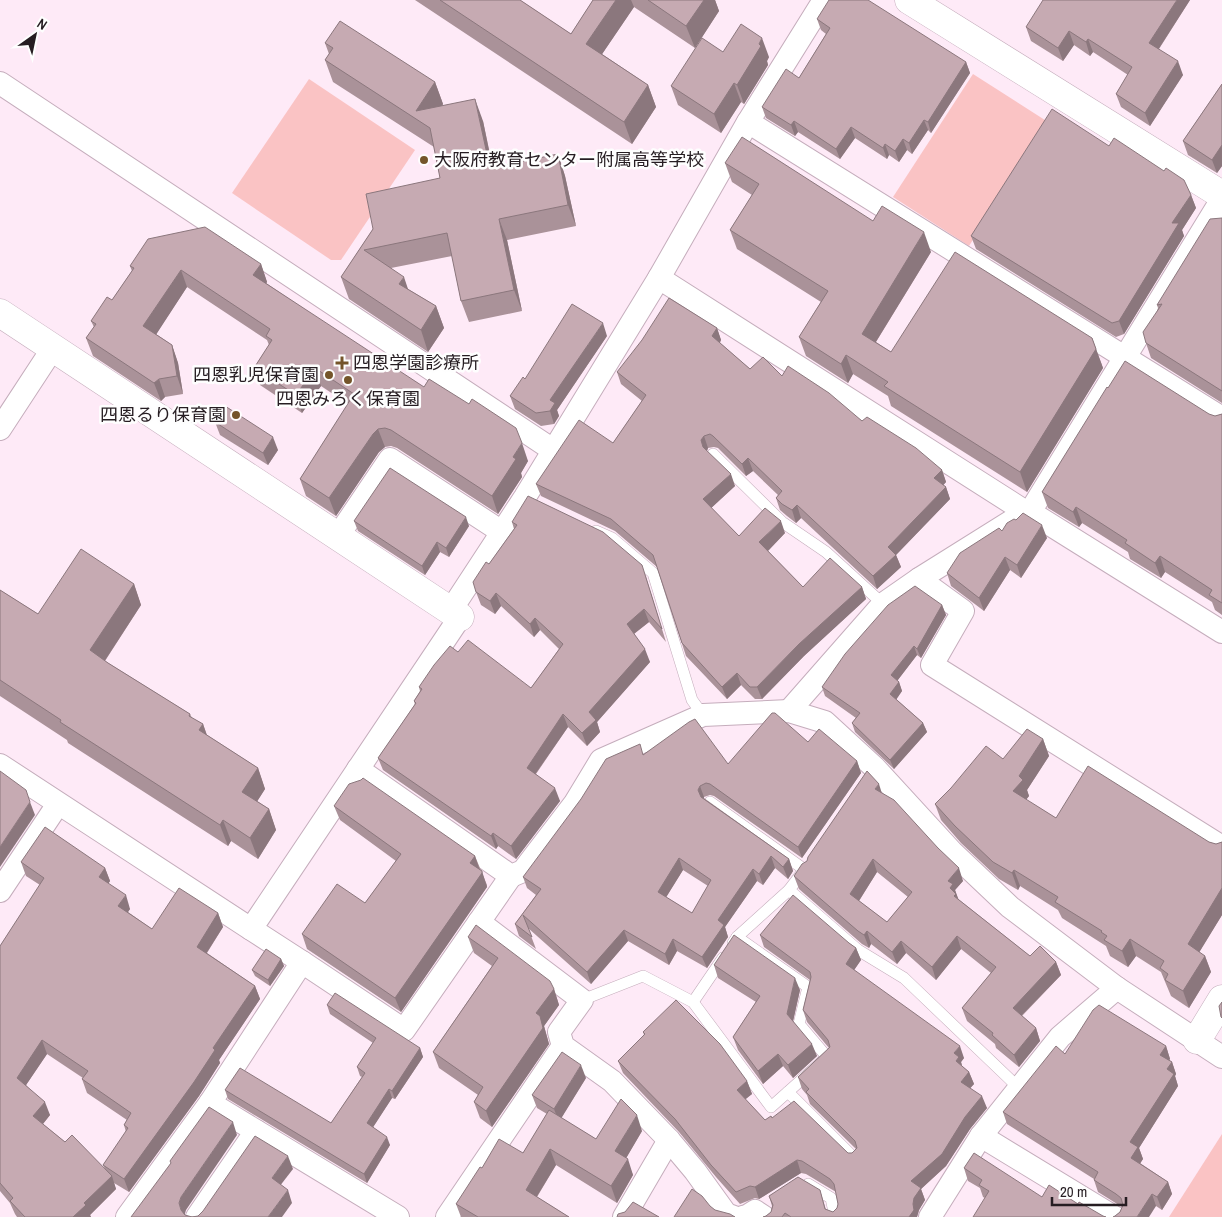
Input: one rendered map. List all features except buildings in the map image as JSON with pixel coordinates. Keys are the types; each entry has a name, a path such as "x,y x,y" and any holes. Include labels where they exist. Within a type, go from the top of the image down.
{"street":[{"path":"251,929 358,769 456,613 502,532 529,499 553,450 659,278 748,122 824,0"},
{"path":"789,711 883,604 918,579 1028,512 1222,197 909,0"},
{"path":"0,83 553,450"},
{"path":"748,122 1222,418"},
{"path":"659,278 1028,512 1222,632"},
{"path":"0,313 456,613"},
{"path":"0,429 53,348"},
{"path":"338,536 390,459 502,532"},
{"path":"918,579 964,611 932,665 1222,847"},
{"path":"0,765 404,1030 511,876 523,871 575,803 601,760 703,715 789,711 825,722 871,771 1010,907 1117,988 1222,1057"},
{"path":"358,769 511,876"},
{"path":"0,891 58,804"},
{"path":"480,922 582,1000 559,1032 563,1046 612,1081 669,1140 695,1171 726,1214 752,1214"},
{"path":"127,1217 210,1103 302,962"},
{"path":"930,1217 981,1136 1060,1037 1117,988"},
{"path":"1197,1040 1222,999"},
{"path":"447,1217 563,1046"},
{"path":"210,1103 398,1217"},
{"path":"197,1217 256,1131"},
{"path":"981,1136 1100,1213"},
{"path":"624,1217 669,1140"}],"lane":[{"path":"713,454 782,522 826,552 883,604"},
{"path":"586,526 612,538 653,573 692,700 703,715"},
{"path":"693,1002 738,937 790,890 807,866 710,802"},
{"path":"790,890 858,950 904,978 1019,1088"},
{"path":"582,1000 643,976 693,1002 771,1108 828,1056 799,1024 808,987 738,937"},
{"path":"788,1092 854,1158"},
{"path":"794,1185 802,1180 830,1198 835,1217"}],"shaded area":[{"path":"973,74 1048,122 969,246 893,197"},
{"path":"309,79 415,150 341,260 331,260 232,193"},
{"path":"1222,1134 1222,1217 1169,1217"}],"place":[{"name":"大阪府教育センター附属高等学校","path":"424,160"},
{"name":"四恩学園診療所","path":"342,363"},
{"name":"四恩乳児保育園","path":"329,375"},
{"name":"四恩みろく保育園","path":"348,380"},
{"name":"四恩るり保育園","path":"236,415"}]}
